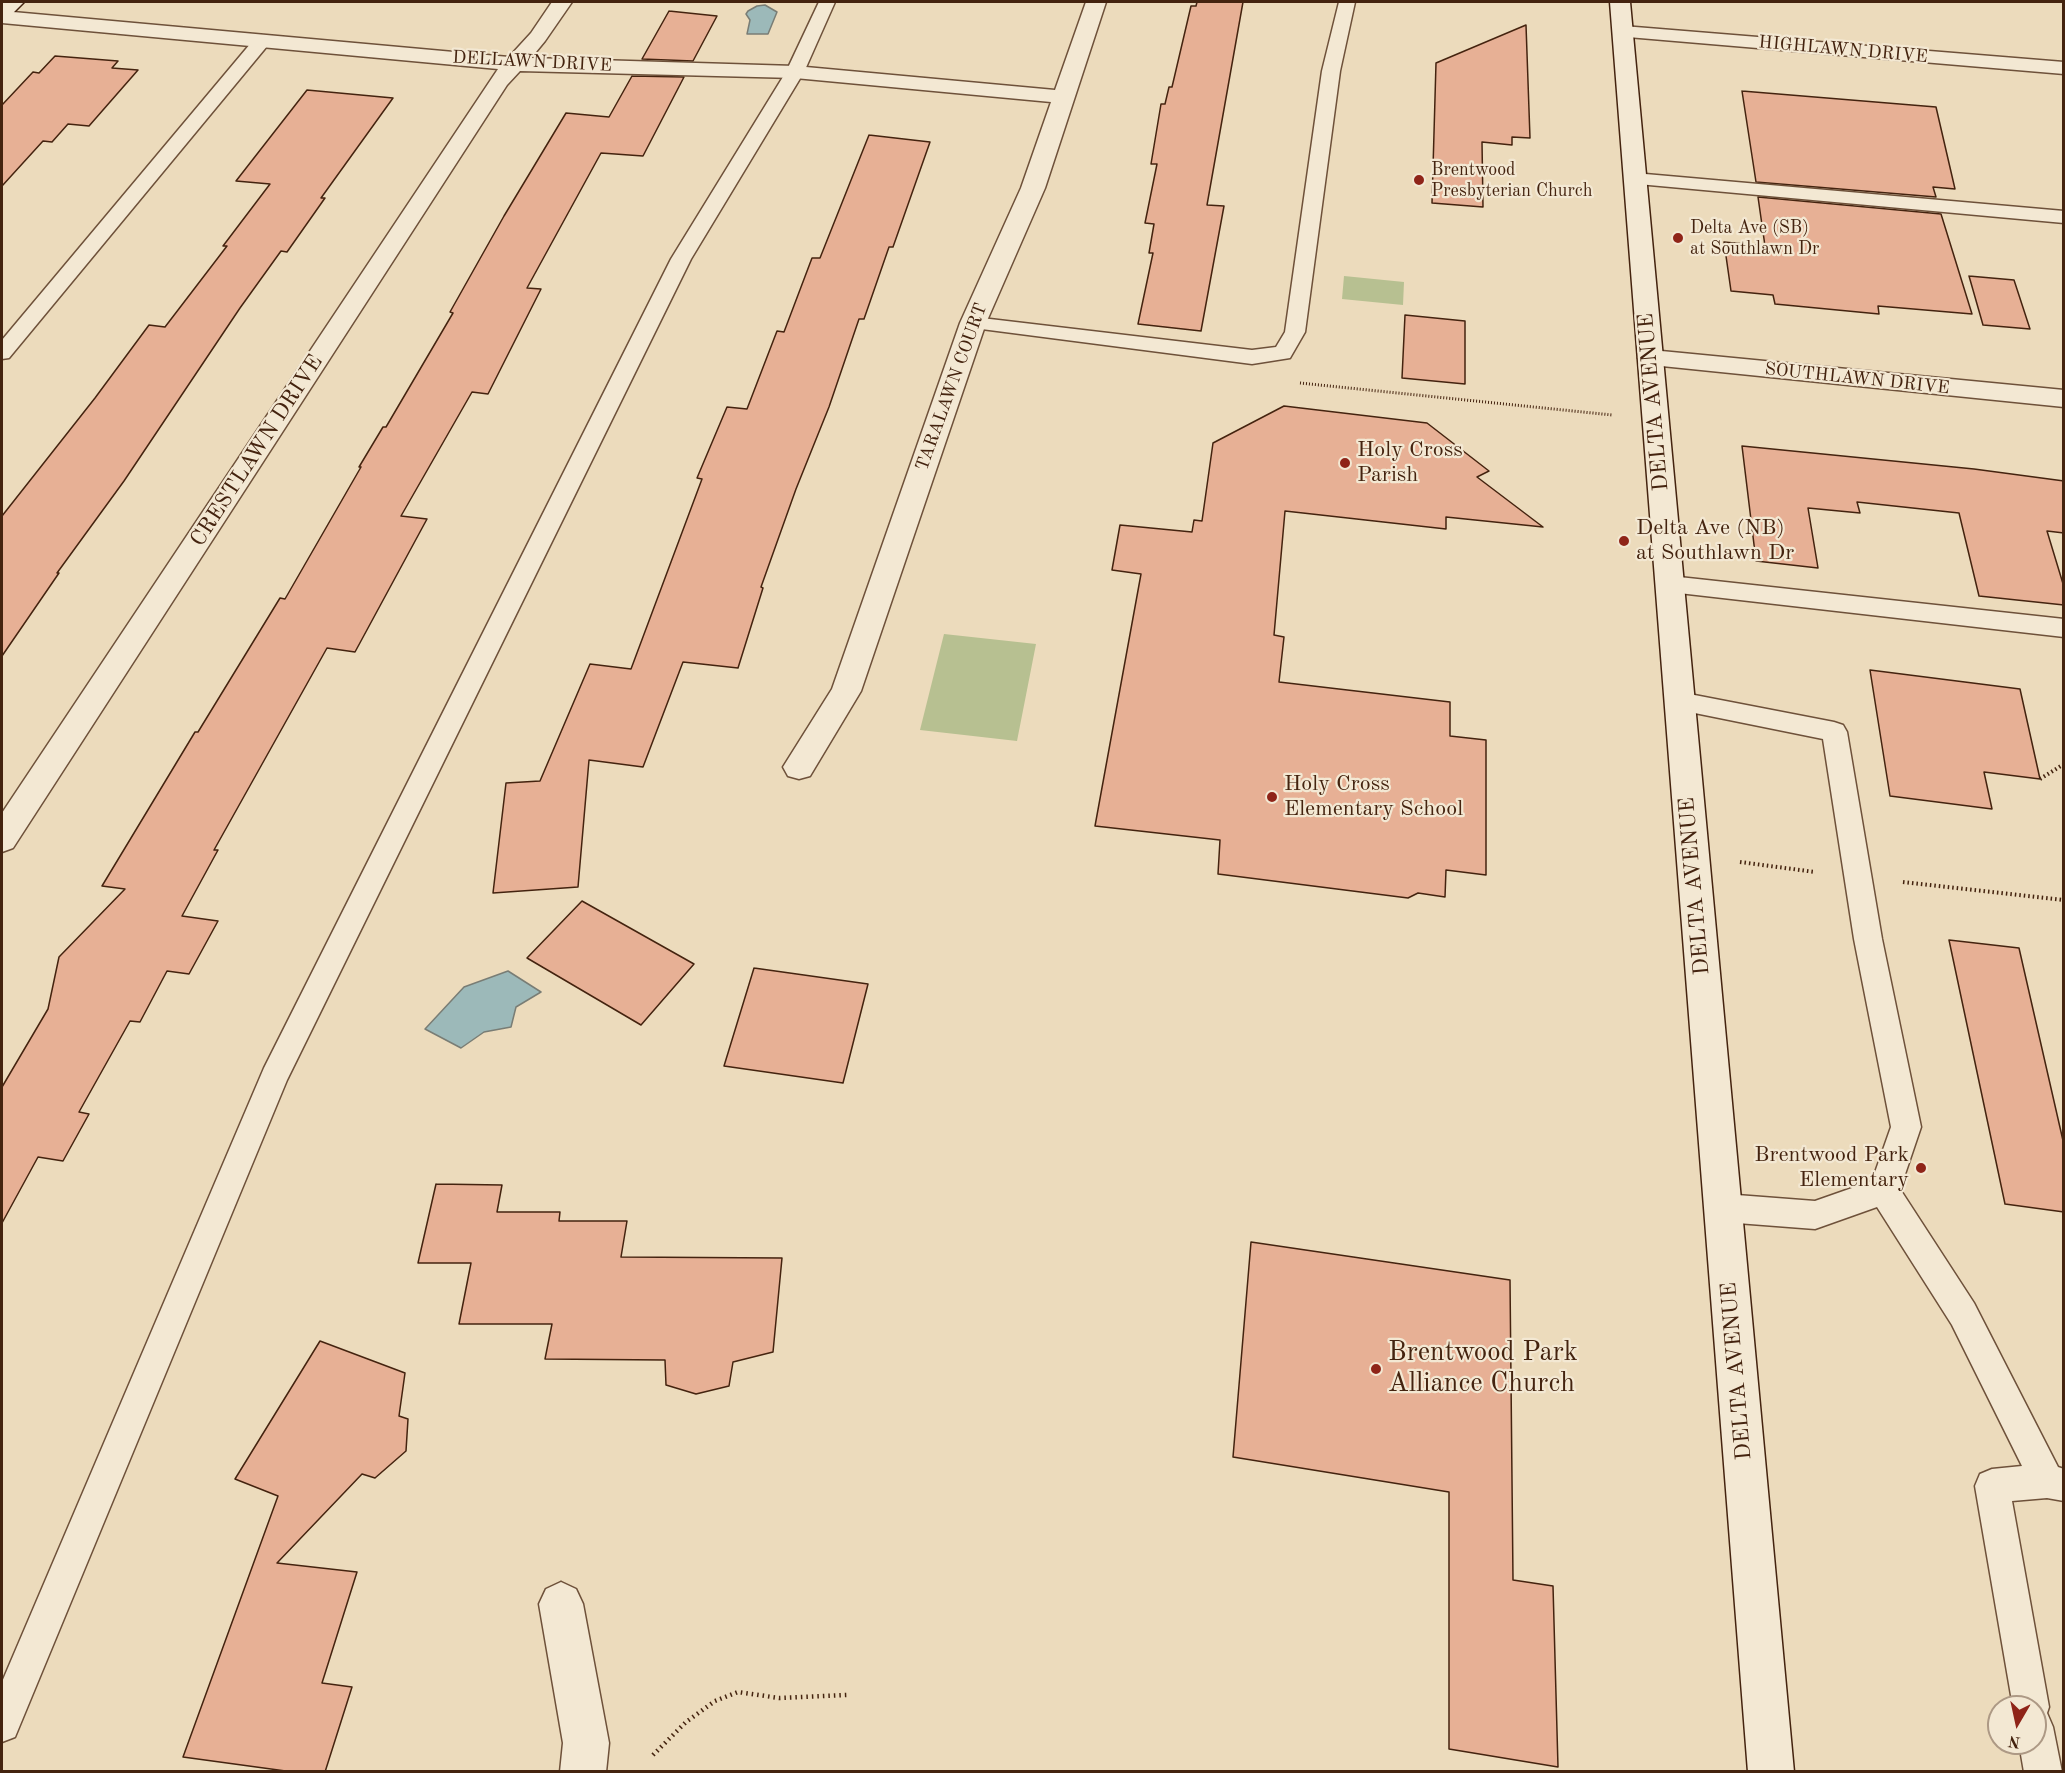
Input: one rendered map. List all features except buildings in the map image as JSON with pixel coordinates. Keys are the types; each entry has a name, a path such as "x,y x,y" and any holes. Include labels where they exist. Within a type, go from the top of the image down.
{"street":[{"path":"2,15 14,2"},
{"name":"CRESTLAWN DRIVE","path":"2,839 499,81 538,37 562,2"},
{"name":"TARALAWN COURT","path":"799,767 846,691 973,323 1033,188 1096,2"},
{"name":"DELTA AVENUE","path":"1620,2 1771,1772"},
{"name":"DELLAWN DRIVE","path":"2,15 513,64 795,72 1064,97"},
{"name":"HIGHLAWN DRIVE","path":"1623,32 2064,68"},
{"name":"SOUTHLAWN DRIVE","path":"1651,358 2064,399"},
{"path":"561,1604 586,1743 583,1772"}],"lane":[{"path":"2,1724 274,1077 681,259 795,72 827,2"},
{"path":"973,323 1252,357 1283,353 1295,332 1331,71 1347,2"},
{"path":"2,353 262,41"},
{"path":"1634,179 2064,217"},
{"path":"1670,584 2064,628"},
{"path":"1679,701 1834,732 1866,929 1906,1127 1884,1191"},
{"path":"1724,1208 1815,1215 1884,1191"},
{"path":"1884,1191 1963,1314 2055,1483 1992,1486 2029,1695"},
{"path":"2040,1755 2043,1772"}],"path":[{"path":"1294,382 1617,415"},
{"path":"2040,779 2064,764"},
{"path":"653,1755 686,1722 715,1701 738,1692 779,1698 847,1695"}],"green space":[{"path":"1344,276 1404,282 1403,305 1342,299"},
{"path":"944,634 1036,644 1017,741 920,730"}],"water":[{"path":"765,5 777,12 768,34 747,34 750,20 746,14 757,6"},
{"path":"508,971 541,992 516,1007 511,1027 484,1032 461,1048 425,1029 464,987"}],"place":[{"name":"Brentwood Presbyterian Church","path":"1419,180"},
{"name":"Delta Ave (SB) at Southlawn Dr","path":"1678,238"},
{"name":"Holy Cross Parish","path":"1345,463"},
{"name":"Delta Ave (NB) at Southlawn Dr","path":"1624,541"},
{"name":"Holy Cross Elementary School","path":"1272,797"},
{"name":"Brentwood Park Elementary","path":"1921,1168"},
{"name":"Brentwood Park Alliance Church","path":"1376,1369"}]}
